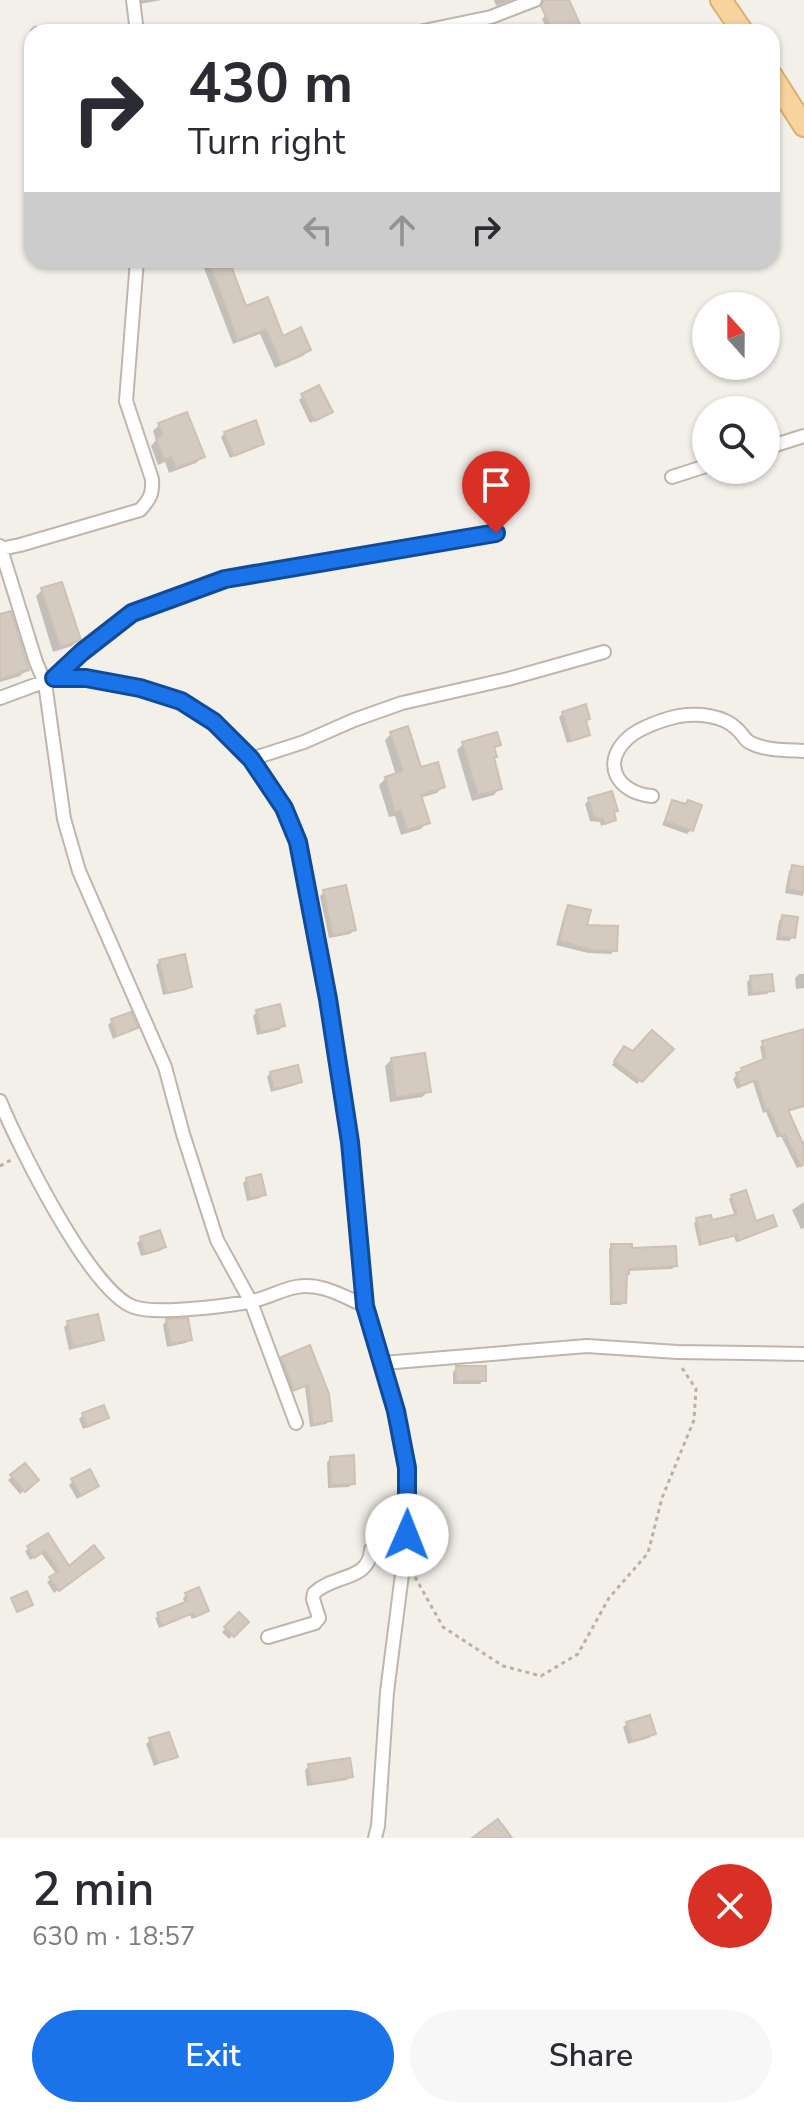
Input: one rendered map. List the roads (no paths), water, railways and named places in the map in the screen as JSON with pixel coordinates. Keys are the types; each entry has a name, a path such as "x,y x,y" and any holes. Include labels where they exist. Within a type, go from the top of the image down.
{"main road":[{"path":"721,0 738,24"},
{"path":"780,88 804,126"}],"street":[{"path":"133,0 136,24"},
{"path":"457,24 491,17 535,0"},
{"path":"136,268 126,401 152,479 150,499 140,510 20,545 0,547 36,662 50,681 64,819 79,871 165,1067 217,1240 251,1302 296,1423"},
{"path":"780,444 804,436"},
{"path":"672,477 692,471"},
{"path":"50,681 132,613 225,579 496,533"},
{"path":"251,759 304,742 402,703 508,679 604,652"},
{"path":"0,698 50,681 86,678 140,688 181,701 214,722 251,759 284,808 298,842 328,999 350,1142 365,1306 396,1411 407,1468 407,1535 387,1692 375,1838"},
{"path":"652,796 625,789 616,776 616,754 629,737 679,716 709,716 737,728 747,742 768,748 804,751"},
{"path":"0,1101 14,1136 88,1266 104,1286 131,1307 152,1311 251,1302 297,1287 320,1287 365,1306"},
{"path":"383,1363 587,1346 677,1352 804,1354"},
{"path":"268,1637 315,1623 319,1618 313,1599 319,1588 365,1569 370,1562 371,1550 407,1535"}]}
